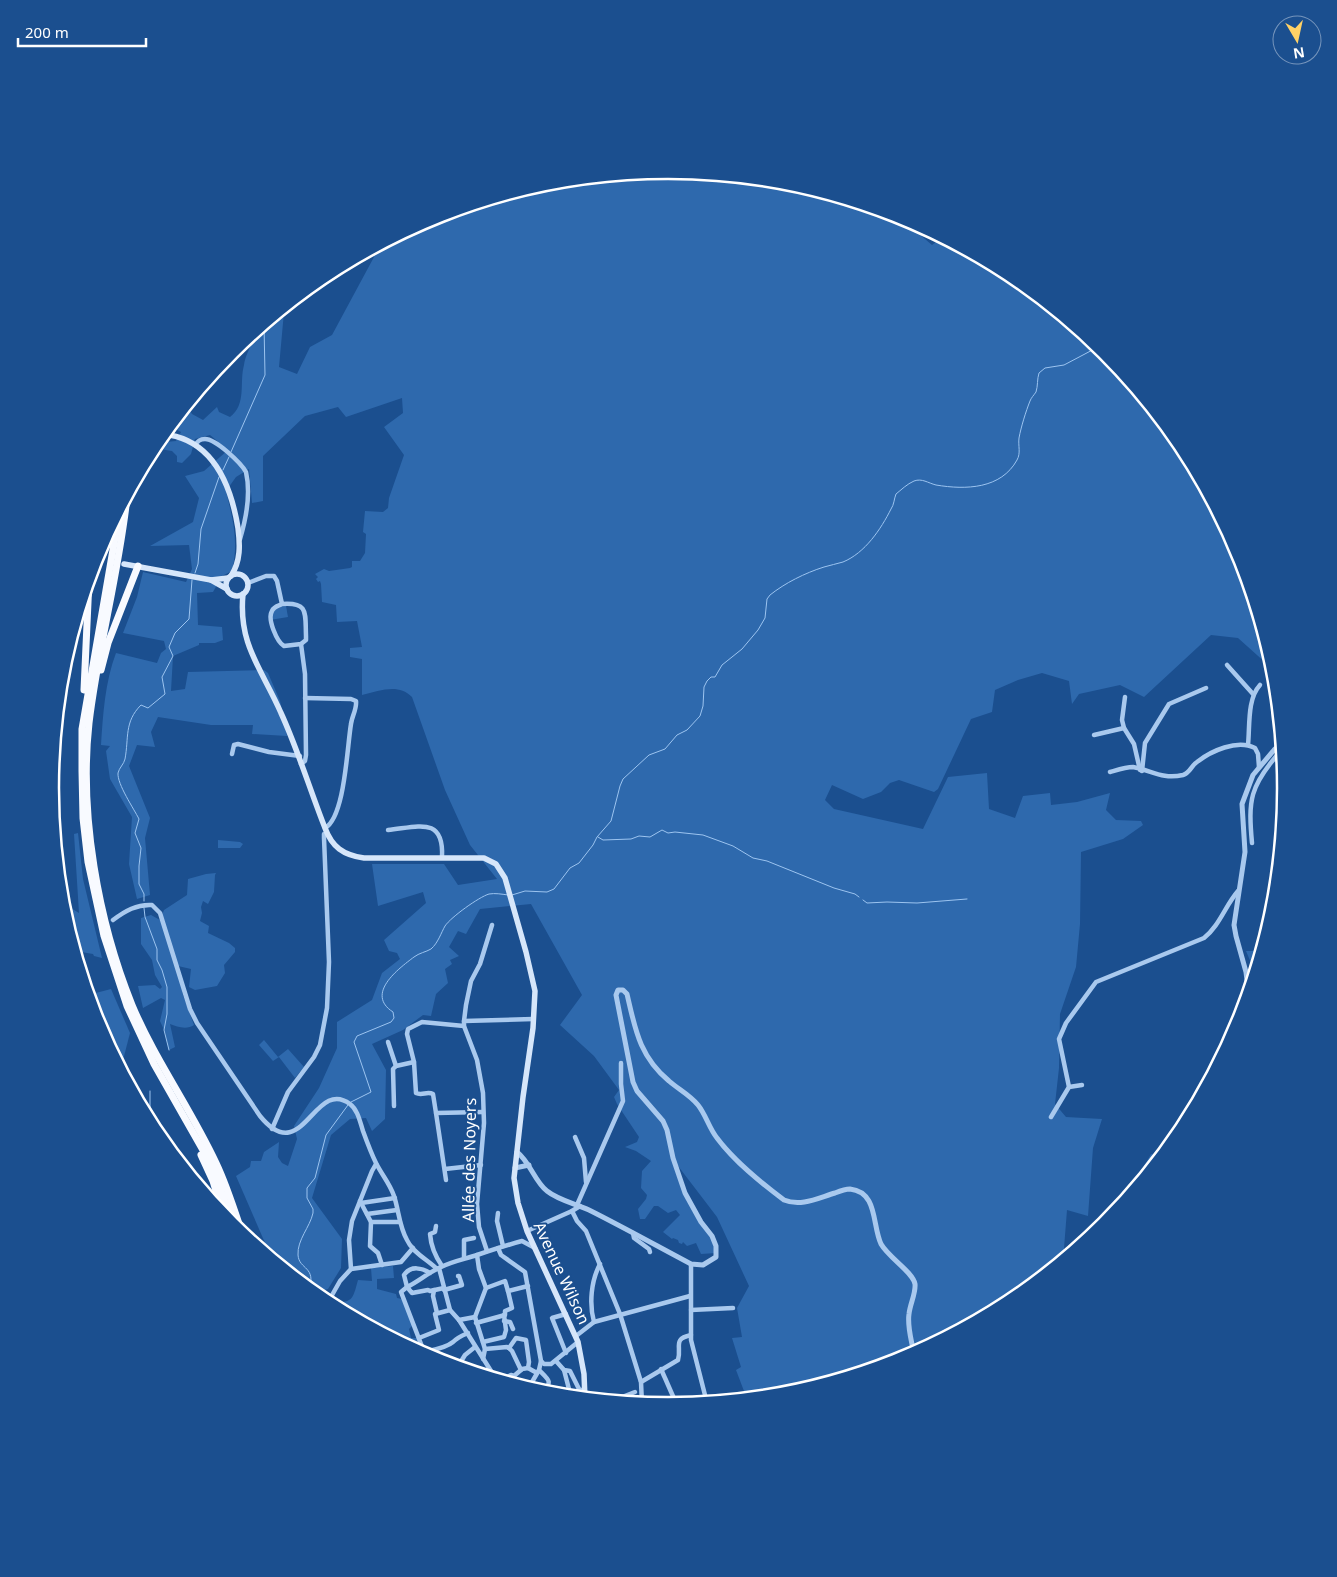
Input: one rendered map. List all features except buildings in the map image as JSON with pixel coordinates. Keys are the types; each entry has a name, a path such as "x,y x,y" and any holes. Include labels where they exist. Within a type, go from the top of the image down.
{"highway":[{"path":"124,516 89,724 88,791 93,861 99,894 116,958 132,1004 145,1033 217,1164 237,1220"},
{"path":"82,729 116,531"},
{"path":"89,724 108,643 138,566"},
{"path":"87,607 82,729 84,826 91,879 104,936 127,1006 147,1050 212,1166 228,1211"},
{"path":"169,1090 203,1158 219,1201"}],"main road":[{"path":"172,436 180,437 195,445 216,464 225,481 235,507 241,568 248,583 243,594 241,611"},
{"path":"227,590 226,582 236,566 239,551"},
{"path":"124,564 211,580 230,577 236,574 244,576"},
{"path":"211,580 234,595 241,611 248,646 280,711 326,830 337,849 352,857 364,858 442,857"},
{"path":"234,595 243,594"},
{"name":"Avenue Wilson","path":"442,857 484,858 496,864 506,878 516,914 533,982 535,999 514,1178 518,1203 527,1231 578,1342 583,1367 585,1392"}],"street":[{"path":"195,445 198,440 210,440 227,452 246,472 248,496 244,527 239,540"},
{"path":"248,583 266,576 274,576 277,581 282,604"},
{"path":"282,604 296,604 300,605 303,609 306,640 301,644 284,646 278,641 270,615 275,607 282,604"},
{"path":"301,644 305,674 306,755 305,761 301,764"},
{"path":"1227,665 1253,694"},
{"path":"1248,745 1252,698 1260,684"},
{"path":"1141,770 1145,743 1169,704 1206,688"},
{"path":"1125,697 1122,714 1124,728 1134,744 1141,770"},
{"path":"272,1129 288,1092 317,1051 325,1020 329,993 329,962 324,834 334,820 339,807 351,720 356,706 356,701 351,699 305,698"},
{"path":"1094,735 1124,728"},
{"path":"232,754 234,745 238,744 269,752 298,756 306,755"},
{"path":"1110,772 1132,767 1163,776 1184,775 1197,762 1211,754 1226,747 1248,745 1255,748 1258,754 1259,767"},
{"path":"1247,981 1234,925 1245,852 1242,804 1253,775 1277,748"},
{"path":"1252,843 1249,813 1253,794 1261,776 1277,759"},
{"path":"388,830 432,827 440,834 443,846 442,857"},
{"path":"1052,1117 1069,1087 1059,1039 1066,1023 1096,982 1204,938 1219,922 1231,899 1238,891"},
{"path":"113,920 140,904 152,905 160,913 180,980 197,1023 260,1116 272,1129 284,1133 291,1132 303,1126 318,1108 326,1102 336,1099 348,1102 354,1107 376,1164 395,1198 407,1242 412,1248 439,1268"},
{"path":"464,1023 471,981 480,964 492,925"},
{"path":"517,1152 545,1190 552,1194 578,1205 691,1264 703,1265 716,1257 716,1246 712,1236 701,1222 685,1193 663,1121 637,1091 633,1082 616,995 618,990 623,990 627,994 637,1036 647,1055 658,1071 681,1089 698,1106 716,1138 741,1165 784,1200 790,1202 804,1202 848,1188 858,1191 867,1198 874,1210 880,1242 886,1252 912,1276 915,1285 908,1316 912,1347"},
{"path":"446,1180 433,1094 429,1092 416,1093 414,1062 407,1034 408,1029 422,1022 464,1023 533,1019"},
{"name":"Allée des Noyers","path":"464,1023 477,1060 482,1093 481,1165 477,1204 479,1227 487,1251"},
{"path":"388,1042 396,1066"},
{"path":"394,1106 393,1069 396,1066 414,1062"},
{"path":"527,1231 572,1211 578,1205 623,1101 621,1084 622,1063"},
{"path":"1069,1087 1082,1085"},
{"path":"436,1113 483,1112"},
{"path":"576,1138 584,1158 586,1184"},
{"path":"350,1270 349,1240 352,1221 376,1164"},
{"path":"445,1169 481,1165"},
{"path":"515,1168 528,1165"},
{"path":"361,1202 395,1198"},
{"path":"361,1202 371,1222 370,1246 378,1253 382,1264"},
{"path":"367,1214 397,1210"},
{"path":"572,1211 586,1232 620,1314 641,1382 642,1397"},
{"path":"498,1214 497,1221 501,1255 525,1272 528,1286 541,1362 532,1382"},
{"path":"371,1222 400,1222"},
{"path":"436,1226 435,1232 430,1234 430,1238 450,1310 468,1333 491,1371"},
{"path":"633,1233 634,1238 649,1249 650,1252"},
{"path":"464,1258 464,1240 474,1238"},
{"path":"422,1346 401,1292 439,1268 464,1258 522,1241 535,1248"},
{"path":"332,1296 340,1281 350,1270 401,1262 412,1248"},
{"path":"477,1255 486,1288 475,1317 485,1349 483,1359"},
{"path":"594,1322 590,1309 593,1282 600,1264"},
{"path":"691,1264 690,1310 692,1346 705,1397"},
{"path":"430,1273 423,1269 413,1268 407,1271 404,1275 407,1287 412,1292 430,1291 462,1285 458,1276"},
{"path":"483,1342 504,1337 506,1330 505,1311 512,1308 506,1281 486,1288"},
{"path":"508,1291 528,1286"},
{"path":"419,1338 440,1330 435,1314 437,1313 433,1296 434,1290"},
{"path":"576,1336 594,1322 690,1296"},
{"path":"690,1310 733,1308"},
{"path":"437,1313 450,1310"},
{"path":"566,1314 552,1318 566,1353"},
{"path":"459,1320 475,1317"},
{"path":"476,1323 504,1318 510,1322 513,1329"},
{"path":"433,1351 453,1342 455,1338 468,1333"},
{"path":"641,1382 678,1360 679,1341 683,1337 691,1335"},
{"path":"509,1348 516,1338 526,1340 528,1368"},
{"path":"541,1362 544,1364 554,1362 578,1342"},
{"path":"527,1347 538,1345"},
{"path":"461,1362 475,1346"},
{"path":"485,1349 509,1348 521,1370"},
{"path":"554,1362 564,1370 570,1371 578,1389 581,1392"},
{"path":"509,1376 514,1376 521,1370 528,1368 538,1371 549,1379 549,1387"},
{"path":"661,1369 674,1398"},
{"path":"564,1370 569,1390"},
{"path":"625,1397 635,1392"}],"shaded area":[{"path":"629,180 708,180 787,190 826,200 902,225 917,232 932,245 938,242 973,260 1040,305 1100,357 1127,386 1152,417 1197,484 1232,555 1246,593 1265,662 1238,638 1211,635 1144,697 1120,685 1079,694 1072,704 1069,681 1042,673 1018,680 995,690 992,712 971,719 938,789 934,792 899,780 890,783 881,792 863,799 832,785 825,800 834,809 923,829 948,777 987,773 989,809 1015,818 1023,796 1050,793 1051,805 1077,802 1110,793 1106,810 1116,820 1141,821 1143,825 1123,839 1081,852 1080,924 1076,967 1060,1014 1059,1068 1055,1104 1066,1117 1102,1119 1093,1148 1088,1216 1067,1210 1064,1253 1040,1272 973,1317 902,1352 864,1366 787,1387 745,1393 736,1370 741,1367 732,1338 742,1337 737,1308 749,1286 717,1217 675,1162 685,1193 712,1236 716,1253 701,1254 696,1243 687,1246 683,1242 682,1244 678,1240 672,1239 663,1232 680,1215 676,1210 668,1213 658,1206 654,1206 645,1219 640,1219 638,1209 647,1195 641,1188 642,1171 651,1161 636,1151 625,1147 637,1142 639,1137 614,1097 619,1090 594,1056 560,1025 582,995 531,904 480,909 466,934 458,931 449,947 459,956 450,960 452,964 445,969 448,983 436,994 431,1016 423,1015 403,1030 372,1044 386,1070 385,1119 372,1131 366,1118 350,1119 331,1135 312,1198 342,1239 341,1268 328,1289 323,1290 267,1248 236,1176 250,1167 251,1161 261,1161 264,1152 279,1142 278,1157 282,1163 288,1166 297,1139 294,1126 319,1088 337,1048 337,1022 372,1000 382,973 400,959 397,953 389,951 384,940 426,903 423,892 378,906 372,864 444,864 458,885 497,879 470,845 445,790 412,697 401,690 395,689 362,695 362,659 350,657 350,648 362,647 357,621 337,622 336,605 322,602 321,584 316,579 318,577 315,574 324,569 329,571 350,568 352,567 352,561 360,561 365,553 366,534 363,532 365,511 383,512 388,508 389,498 404,455 384,427 403,413 402,398 346,417 338,407 305,416 263,456 263,501 252,503 249,469 236,477 226,491 233,521 235,541 232,571 222,576 213,592 197,593 198,625 222,627 223,640 215,643 199,643 199,645 173,656 171,691 185,689 188,672 264,670 268,673 280,701 287,736 252,734 253,725 211,725 158,717 151,732 155,747 137,745 129,766 150,818 145,838 150,895 137,899 129,864 132,817 110,779 106,751 110,746 101,745 104,710 107,687 116,653 157,663 161,653 166,649 164,641 123,633 137,597 143,572 186,582 192,569 189,545 150,546 193,522 199,498 185,476 204,471 228,450 210,435 195,439 191,454 182,463 177,462 177,456 172,451 162,449 168,442 176,441 181,432 176,429 190,411 203,420 217,407 219,412 230,417 235,412 241,400 243,372 246,356 251,344 284,316 279,367 297,374 310,347 332,335 374,255 435,225 473,211 550,190 589,184"},
{"path":"286,606 288,617 270,620 268,616 271,607"},
{"path":"78,833 83,879 102,958 82,952 70,908 79,913 74,834"},
{"path":"218,840 240,842 243,844 240,848 218,848"},
{"path":"216,873 214,892 208,904 203,901 200,921 209,926 208,933 229,943 235,948 235,952 224,965 225,973 217,986 195,990 189,987 191,969 178,966 183,995 194,1025 185,1028 170,1024 175,1047 169,1050 165,1032 160,1021 165,1000 161,998 143,1008 138,986 155,985 160,989 162,987 155,975 152,960 141,944 141,918 151,915 160,920 164,910 187,895 188,879"},
{"path":"1246,951 1256,951 1252,964"},
{"path":"111,989 130,1033 123,1060 105,1022 94,993"},
{"path":"264,1040 278,1057 288,1049 304,1067 295,1078 279,1057 273,1061 259,1045"},
{"path":"1151,1154 1156,1155 1152,1160 1137,1178"},
{"path":"393,1266 394,1278 377,1279 377,1289 396,1294 397,1298 402,1299 413,1325 409,1329 411,1338 418,1338 420,1345 364,1317 341,1302 347,1301 353,1296 358,1280 372,1281 371,1268"}],"waterway":[{"path":"231,452 265,375 264,332"},
{"path":"512,895 525,891 547,892 554,889 570,868 579,863 611,821 623,779 649,755 665,749 677,735 687,730 700,716 703,706 704,687 707,681 711,677 715,677 722,665 742,649 758,630 765,618 767,599 770,595 803,575 843,562 858,553 871,540 882,524 892,507 896,494 911,482 920,480 947,487 971,487 992,482 1002,477 1017,460 1021,429 1030,401 1036,392 1039,373 1045,368 1064,365 1092,350"},
{"path":"223,470 229,457"},
{"path":"195,573 198,564 201,529 219,477"},
{"path":"144,901 144,894 139,884 141,848 135,833 139,819 123,790 118,773 124,763 128,730 136,711 141,705 148,708 165,694 162,677 173,656 169,647 175,633 189,619 192,580"},
{"path":"598,837 603,840 631,839 639,836 650,837 662,830 668,833 703,835 733,846 753,858 767,861 859,897"},
{"path":"351,1102 371,1092 354,1042 357,1036 391,1022 394,1018 393,1012 385,1005 382,998 387,982 414,957 431,949 436,944 448,922 466,908 489,894 508,895"},
{"path":"863,900 867,903 917,903 967,899"},
{"path":"144,908 145,917 157,949 157,960 167,987 167,1014 164,1030 169,1050"},
{"path":"150,1091 150,1108"},
{"path":"311,1282 309,1272 299,1260 298,1255 298,1249 313,1213 307,1198 307,1188 315,1178 326,1135 348,1105"}]}
